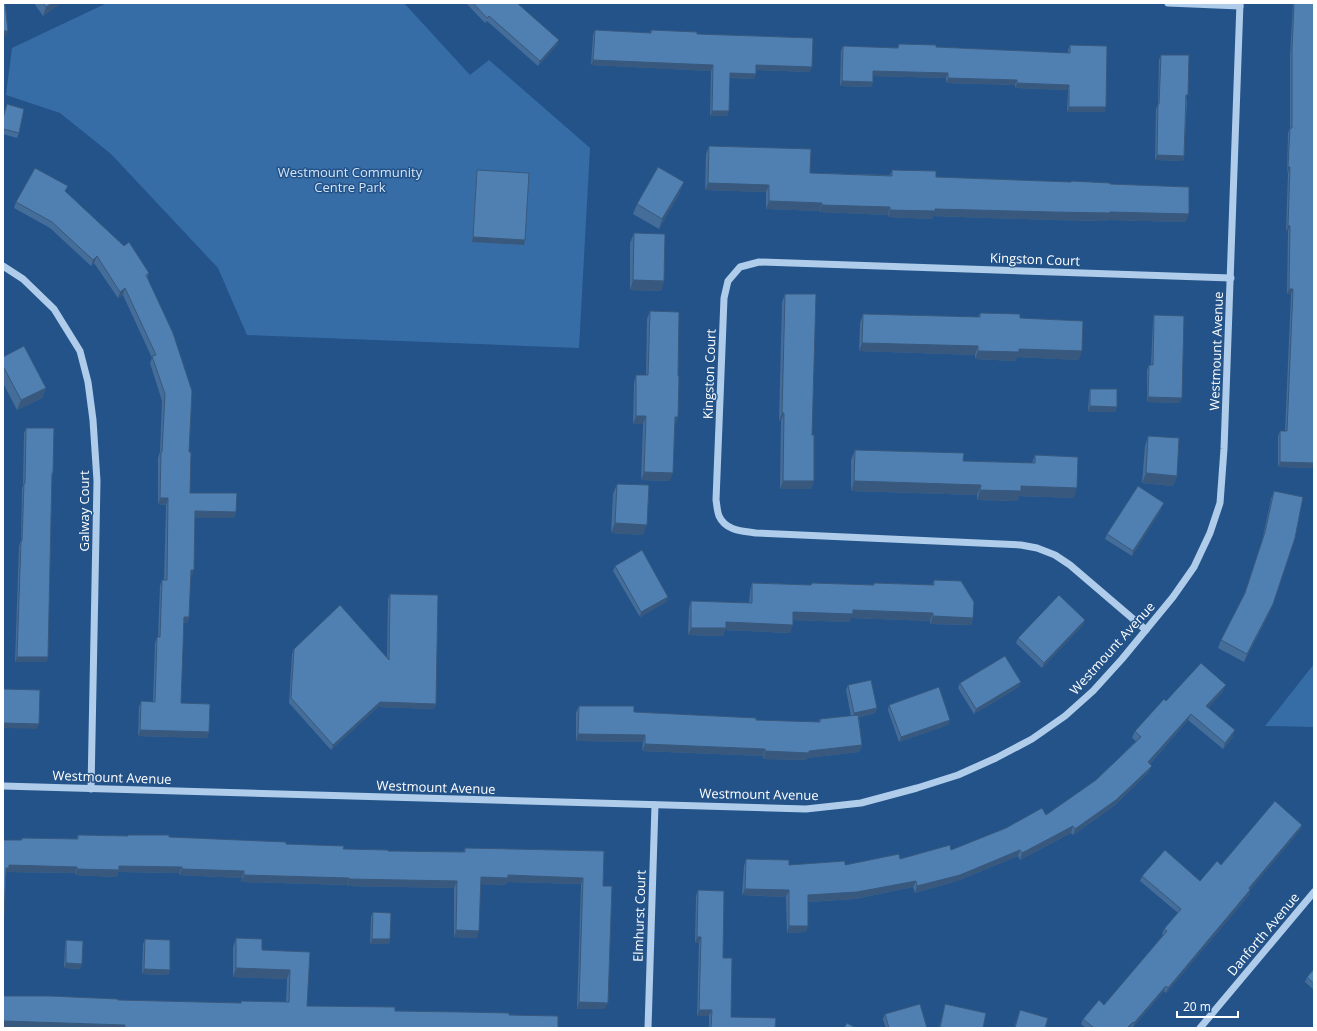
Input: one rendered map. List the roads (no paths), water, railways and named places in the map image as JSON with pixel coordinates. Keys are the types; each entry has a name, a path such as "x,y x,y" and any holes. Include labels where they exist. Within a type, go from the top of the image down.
{"street":[{"path":"1168,3 1240,5"},
{"name":"Westmount Avenue","path":"3,786 806,809 861,803 917,788 958,774 996,758 1032,739 1065,716 1093,691 1122,659 1173,597 1194,567 1210,533 1220,503 1231,278 1240,5"},
{"name":"Kingston Court","path":"1146,630 1070,565 1055,554 1037,548 1021,545 756,533 737,531 727,526 720,516 716,500 725,292 728,281 740,267 759,262 1231,278"},
{"name":"Galway Court","path":"3,266 23,279 54,309 80,351 88,382 93,420 97,481 91,789"},
{"name":"Elmhurst Court","path":"648,1028 655,805"},
{"name":"Danforth Avenue","path":"1200,1028 1314,892"}],"park label":[{"name":"Westmount Community Centre Park","path":"350,180"}]}
